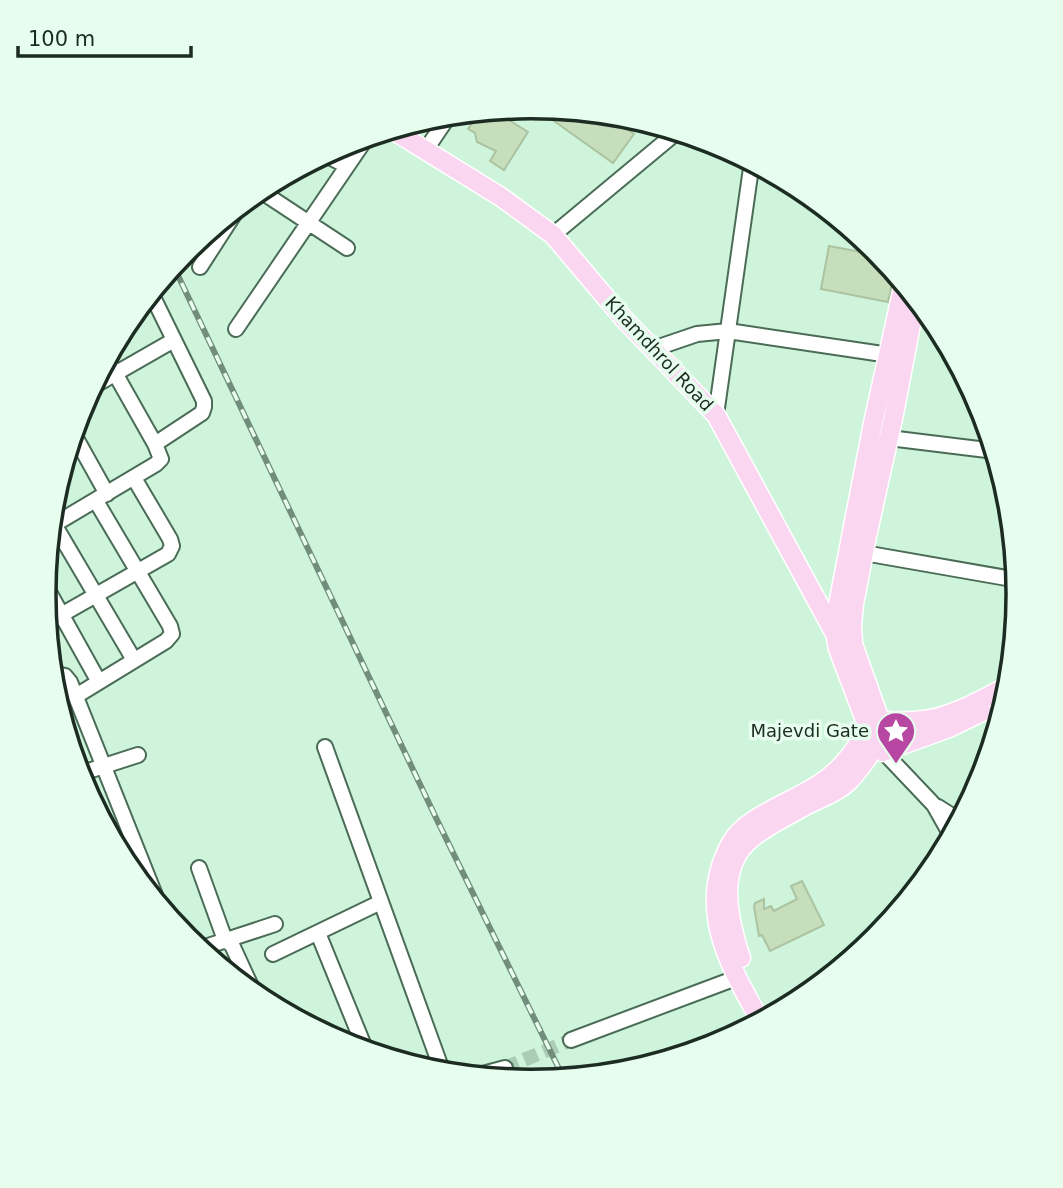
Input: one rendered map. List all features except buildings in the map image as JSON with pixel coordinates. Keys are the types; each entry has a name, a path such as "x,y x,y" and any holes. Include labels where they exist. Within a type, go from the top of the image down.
{"main road":[{"name":"Khamdhrol Road","path":"403,137 501,197 553,235 624,318 716,415 835,633 853,644"},
{"path":"765,1008 741,958 732,930 728,888 732,867 740,851 751,839 849,780 874,734 853,644 854,604 889,438 903,297"},
{"path":"874,734 838,649 836,615 873,423 912,309"},
{"path":"756,1013 736,978 717,928 714,904 715,883 726,850 738,831 819,786 842,766 859,744 874,734 950,714 997,691"},
{"path":"874,734 949,728 994,706"}],"street":[{"path":"425,150 440,128"},
{"path":"553,235 668,139"},
{"path":"236,329 356,153"},
{"path":"337,161 347,166"},
{"path":"716,415 750,172"},
{"path":"270,197 347,248"},
{"path":"200,267 221,235"},
{"path":"155,444 202,413 204,407 204,401 156,303"},
{"path":"653,349 697,334 727,331 897,356"},
{"path":"109,377 174,340"},
{"path":"62,518 134,478 161,459 113,369"},
{"path":"889,438 985,450"},
{"path":"76,696 166,641 172,634 138,572 79,447"},
{"path":"57,617 168,554 172,546 170,538 134,478"},
{"path":"60,536 134,660"},
{"path":"864,553 1006,578"},
{"path":"56,607 99,682"},
{"path":"63,676 70,682 76,696 145,871"},
{"path":"874,734 934,805 946,826"},
{"path":"325,747 438,1060"},
{"path":"90,771 138,755"},
{"path":"934,805 952,816"},
{"path":"199,868 225,940 232,945 245,973"},
{"path":"272,954 381,902"},
{"path":"211,945 275,925"},
{"path":"318,933 360,1037"},
{"path":"571,1040 736,978"}],"tunnel":[{"path":"505,1068 571,1040"}],"railway":[{"path":"178,276 437,820 559,1068"}],"place":[{"name":"Majevdi Gate","path":"896,765"}]}
